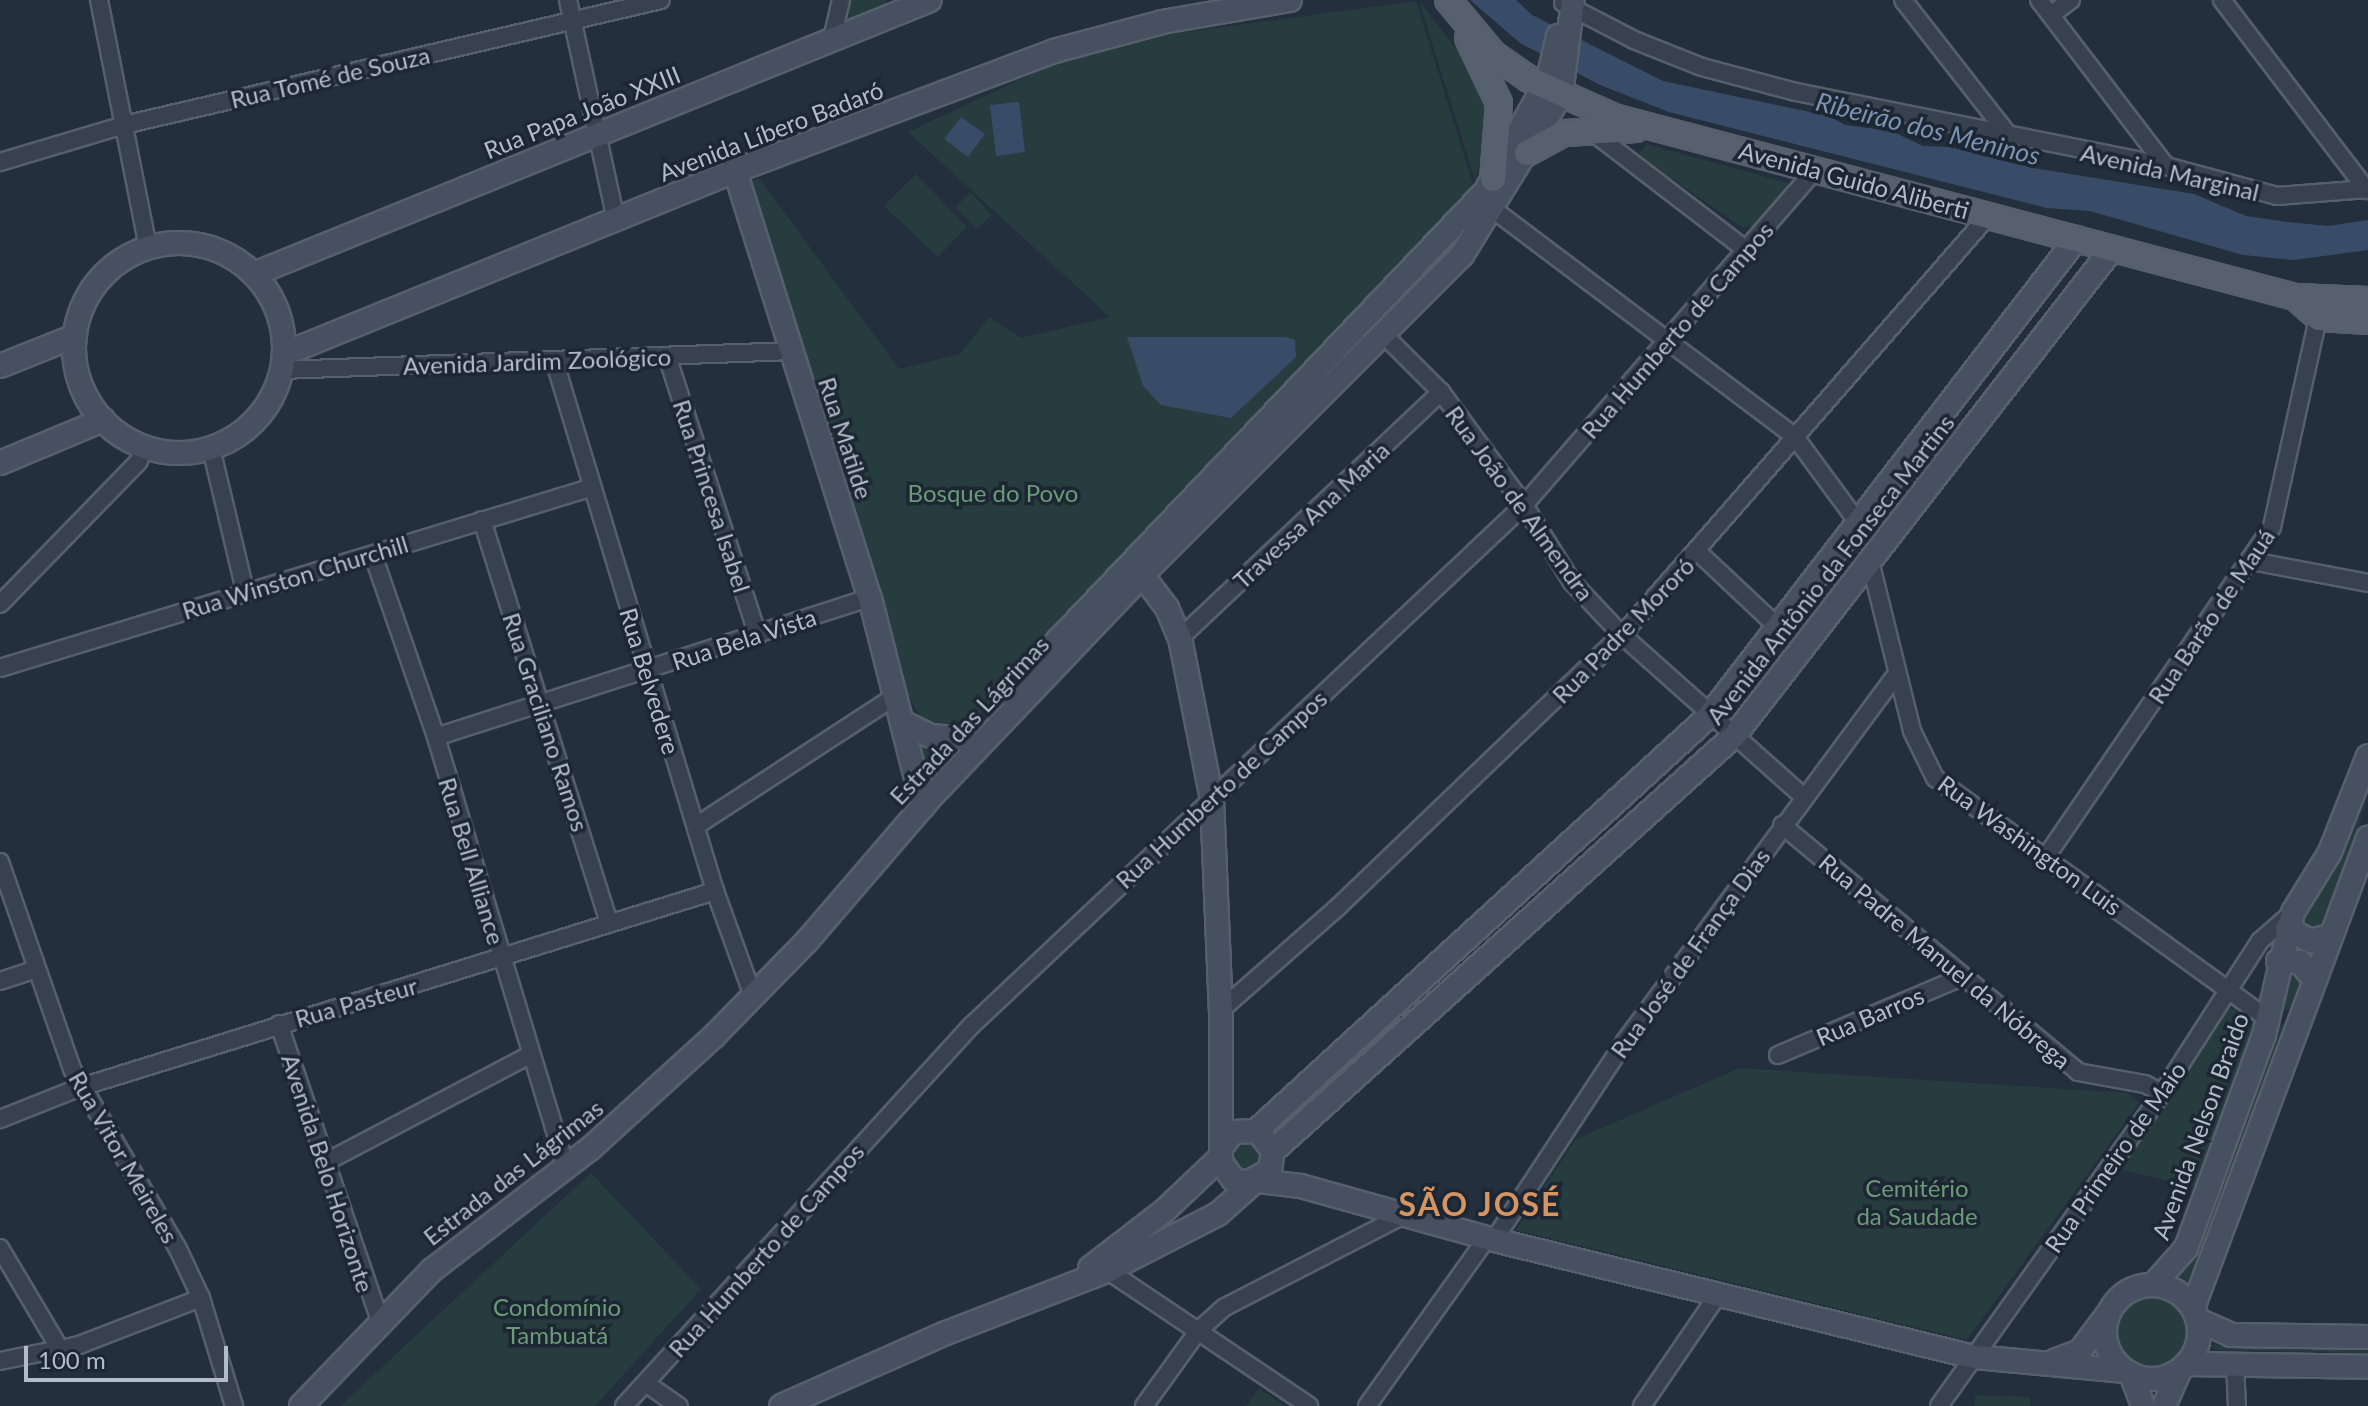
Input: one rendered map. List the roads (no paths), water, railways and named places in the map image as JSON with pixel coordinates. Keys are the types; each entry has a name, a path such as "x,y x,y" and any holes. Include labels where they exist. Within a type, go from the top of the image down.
{"main road":[{"name":"Avenida Guido Aliberti","path":"1450,4 1493,54 1557,79 1658,129 2295,297 2320,309"},
{"path":"1450,4 1499,103 1493,179"},
{"path":"1527,153 1553,137 1591,131 1658,129"},
{"path":"2320,309 2368,300"},
{"path":"2320,309 2368,321"}],"street":[{"path":"99,0 148,247"},
{"path":"568,0 616,220"},
{"name":"Rua Tomé de Souza","path":"0,162 124,125 661,0"},
{"path":"832,39 841,0"},
{"name":"Avenida Líbero Badaró","path":"283,362 735,171 1111,34 1290,0"},
{"path":"1903,0 2010,137"},
{"path":"2039,0 2166,166"},
{"path":"2051,15 2071,0"},
{"path":"2222,0 2368,189"},
{"name":"Rua Papa João XXIII","path":"254,274 832,39 913,3"},
{"name":"Avenida Marginal","path":"1568,8 1702,67 2010,137 2166,166 2277,196 2368,189"},
{"name":"Estrada das Lágrimas","path":"301,1406 432,1255 563,1161 749,990 807,941 966,739 1138,567 1462,255 1494,210 1527,153 1557,79 1568,8"},
{"name":"Estrada das Lágrimas","path":"921,797 1443,239 1493,179 1557,79"},
{"path":"1591,131 1746,250"},
{"name":"Rua Humberto de Campos","path":"624,1406 971,1026 1524,505 1669,342 1815,170"},
{"name":"Rua Matilde","path":"735,171 870,598 921,797"},
{"path":"1494,210 1795,437 1857,521"},
{"name":"Rua Padre Mororó","path":"1221,1010 1339,906 1622,635 1698,552 1989,215"},
{"name":"Avenida Antônio da Fonseca Martins","path":"1254,1130 1709,716 2077,238"},
{"path":"184,242 210,247 254,274 282,325 283,362 256,418 211,448 176,454 143,447 103,420 77,377 75,336 89,293 107,270 148,247 184,242"},
{"name":"Avenida Antônio da Fonseca Martins","path":"1273,1154 1735,735 2112,249"},
{"name":"Rua Barão de Mauá","path":"2046,857 2252,561 2281,505 2320,309"},
{"path":"2017,313 2047,336"},
{"name":"Rua João de Almendra","path":"1383,334 1441,392 1524,505 1572,582 1622,635 1709,716 1803,796"},
{"path":"0,366 75,336"},
{"name":"Avenida Jardim Zoológico","path":"283,362 555,363 792,351"},
{"name":"Rua Princesa Isabel","path":"667,356 758,636"},
{"name":"Rua Belvedere","path":"555,363 646,670 749,990"},
{"name":"Travessa Ana Maria","path":"1180,638 1441,392"},
{"path":"0,463 103,420"},
{"path":"0,604 139,461 143,447"},
{"path":"211,448 245,591"},
{"name":"Rua Winston Churchill","path":"0,668 590,488"},
{"name":"Rua Graciliano Ramos","path":"482,520 609,924"},
{"path":"1698,552 1778,627"},
{"name":"Rua Bell Alliance","path":"373,555 436,737 563,1161"},
{"name":"Rua Washington Luis","path":"1870,561 1920,753 1935,778 2268,1019"},
{"path":"2252,561 2368,583"},
{"path":"1138,567 1180,638 1212,799 1221,1010 1221,1153 1233,1179 1301,1186 1490,1239 1975,1357 2049,1363 2156,1379 2184,1367 2235,1364 2368,1367"},
{"name":"Rua Bela Vista","path":"436,737 870,598"},
{"name":"Rua José de França Dias","path":"1367,1406 1490,1239 1625,1041 1803,796 1897,673"},
{"path":"696,826 894,697"},
{"path":"902,722 931,736 966,739"},
{"name":"Avenida Nelson Braido","path":"2154,1284 2186,1248 2268,1019 2278,961 2290,920 2361,792 2368,756"},
{"name":"Rua Padre Manuel da Nóbrega","path":"1782,825 2078,1072 2145,1084 2162,1093"},
{"path":"2164,1406 2198,1347 2196,1314 2314,979 2368,838"},
{"name":"Rua Vitor Meireles","path":"0,862 34,970 81,1087 147,1194 201,1298 234,1406"},
{"name":"Rua Pasteur","path":"0,1119 81,1087 279,1024 502,960 715,891"},
{"path":"2290,920 2310,941 2330,936"},
{"name":"Rua Primeiro de Maio","path":"1939,1406 2162,1093 2271,927 2290,920"},
{"path":"2278,961 2300,962 2314,979"},
{"path":"0,981 34,970"},
{"name":"Rua Barros","path":"1778,1055 1962,977"},
{"path":"2268,1019 2288,1018 2303,1010"},
{"name":"Avenida Belo Horizonte","path":"279,1024 377,1316"},
{"path":"324,1163 530,1055"},
{"path":"1220,1070 1228,1101 1301,1186"},
{"path":"1102,1267 1221,1153 1233,1132 1254,1130"},
{"path":"781,1406 1102,1267 1154,1249 1218,1214 1270,1170 1273,1154"},
{"path":"1144,1406 1198,1331 1225,1307 1406,1214"},
{"path":"1139,1231 1154,1249"},
{"path":"0,1248 60,1349"},
{"path":"1102,1267 1309,1406"},
{"path":"2049,1363 2080,1351 2126,1292 2154,1284 2178,1292 2196,1314 2231,1335 2368,1337"},
{"path":"1642,1406 1719,1293"},
{"path":"0,1361 60,1349 201,1298"},
{"path":"2108,1314 2107,1346 2128,1373 2143,1406"},
{"name":"Estrada das Lágrimas","path":"283,1406 377,1316"},
{"path":"2235,1364 2237,1406"},
{"path":"647,1384 679,1406"}],"water":[{"path":"1470,0 1516,0 1532,15 1663,81 1829,116 1845,125 1891,131 1923,146 1950,147 2033,168 2194,194 2246,216 2328,226 2368,220 2368,250 2294,260 2243,255 2090,211 2047,208 1669,112 1600,85 1520,43"},
{"path":"1019,102 1025,152 996,156 990,105"},
{"path":"961,117 985,134 968,157 944,139"},
{"path":"1127,337 1285,337 1295,340 1296,357 1231,418 1161,405 1143,386"}],"district":[{"name":"SÃO JOSÉ","path":"1480,1204"}],"water label":[{"name":"Ribeirão dos Meninos","path":"1928,129"}],"park label":[{"name":"Bosque do Povo","path":"993,493"},
{"name":"Cemitério da Saudade","path":"1917,1202"},
{"name":"Condomínio Tambuatá","path":"557,1321"}]}
